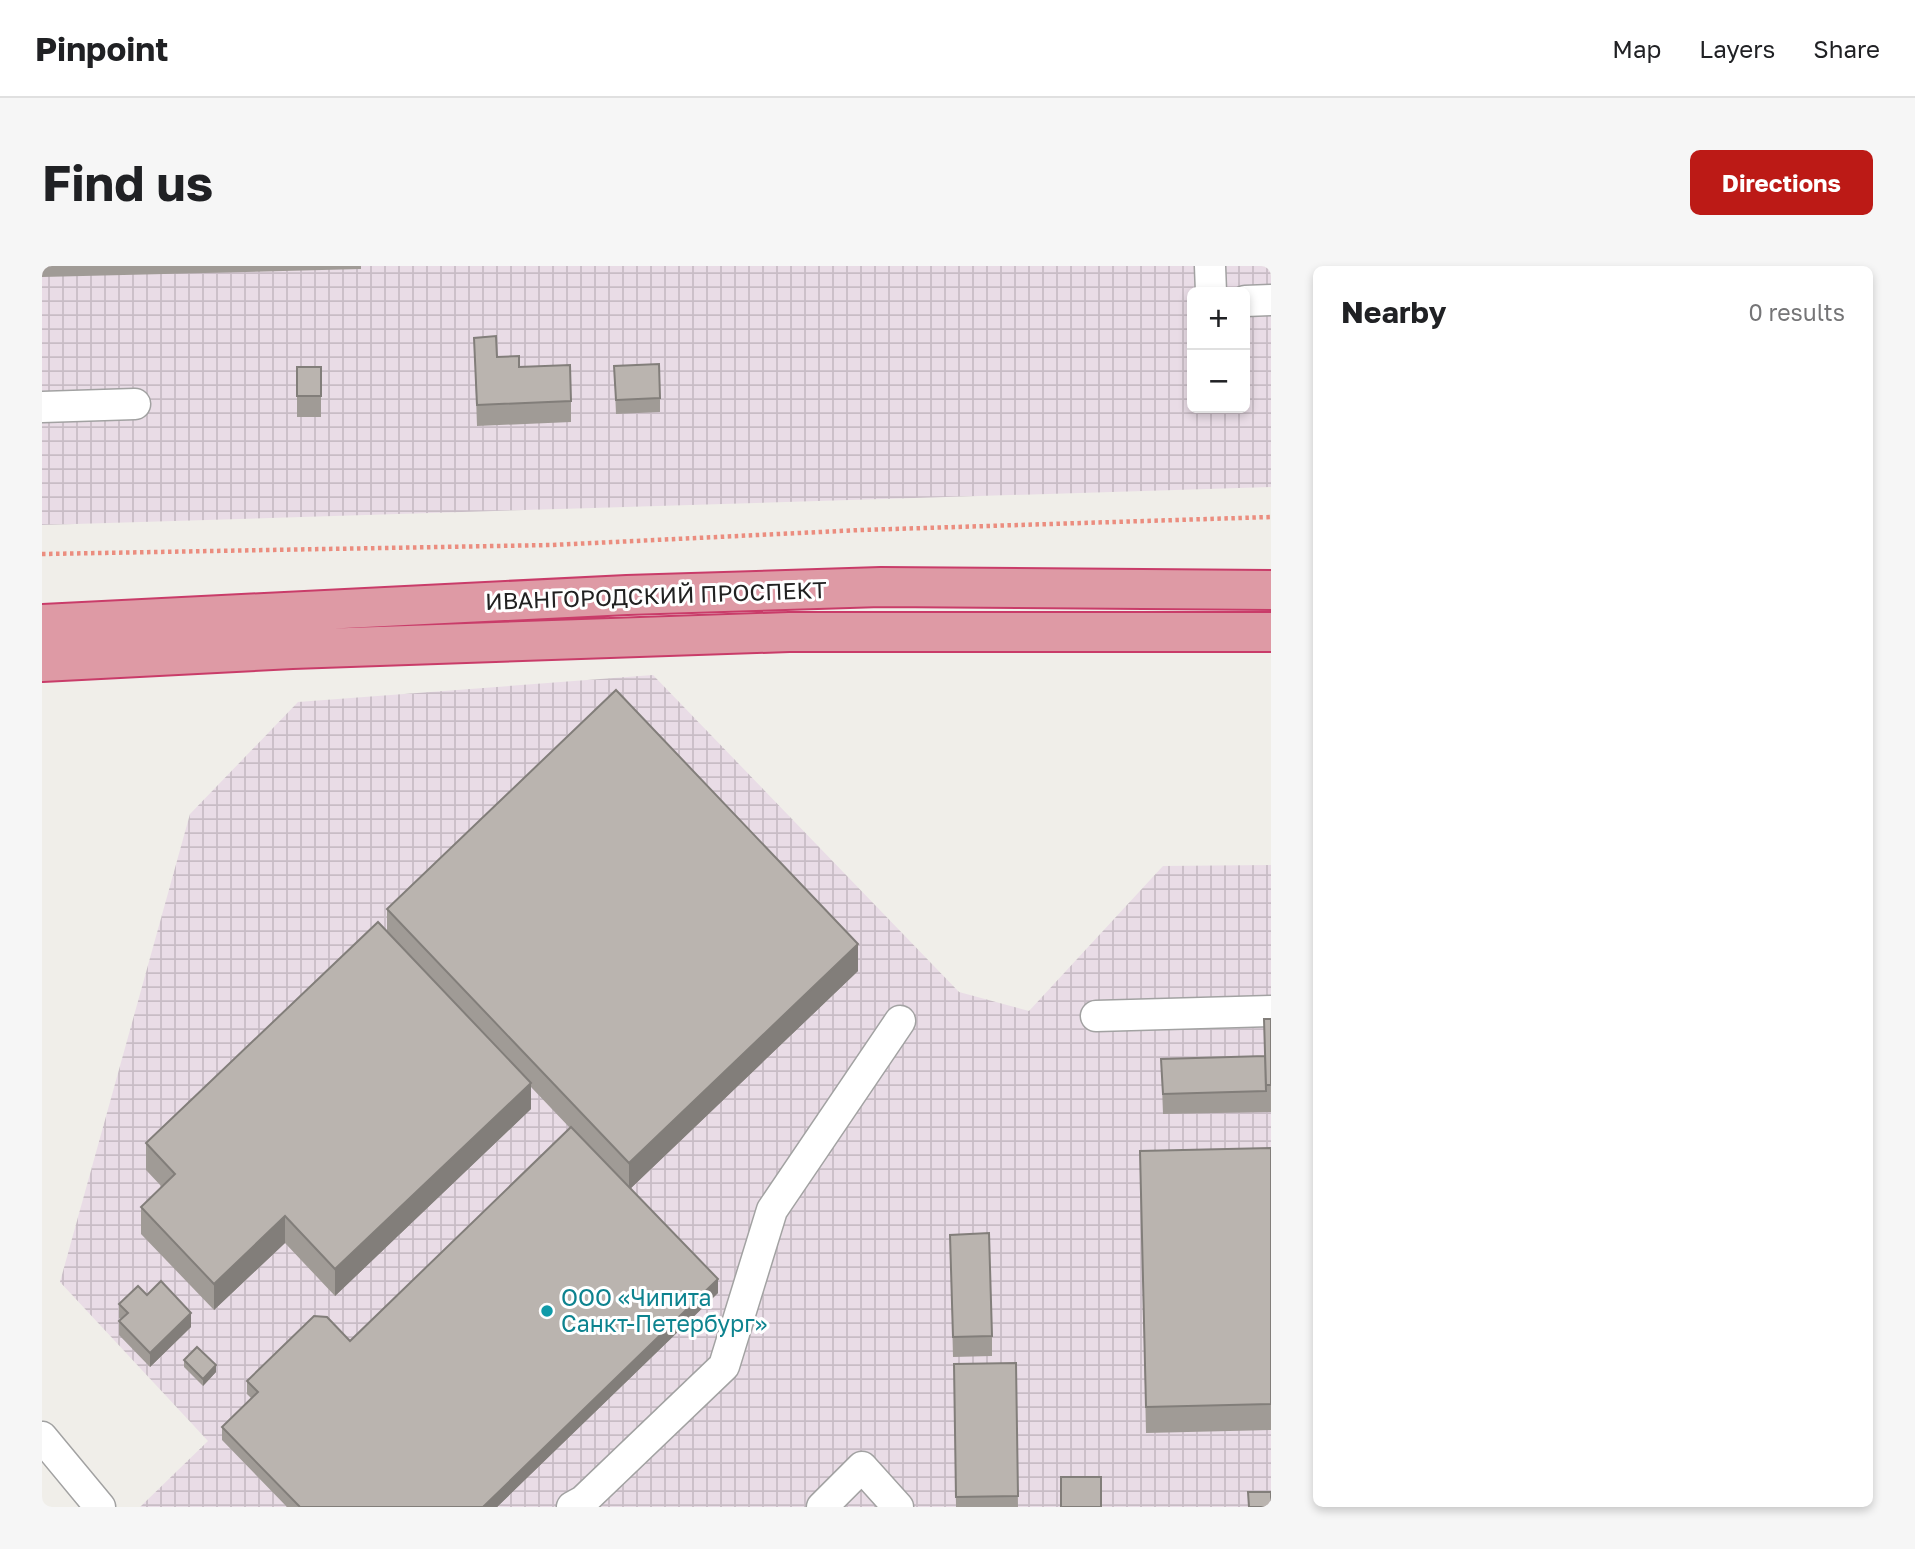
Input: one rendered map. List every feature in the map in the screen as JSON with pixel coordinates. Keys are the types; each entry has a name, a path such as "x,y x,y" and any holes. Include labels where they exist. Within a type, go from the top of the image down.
{"highway":[{"name":"ИВАНГОРОДСКИЙ ПРОСПЕКТ","path":"42,624 867,587 1271,590"},
{"name":"ИВАНГОРОДСКИЙ ПРОСПЕКТ","path":"42,662 292,649 789,632 1271,632"}],"street":[{"path":"1210,266 1211,287"},
{"path":"1250,301 1271,300"},
{"path":"42,407 135,404"},
{"path":"1096,1016 1271,1011"},
{"path":"572,1507 583,1501 724,1366 772,1210 900,1021"},
{"path":"42,1437 100,1507"},
{"path":"822,1507 862,1467 898,1507"}],"path":[{"path":"42,554 552,545 861,530 1271,517"}],"shaded area":[{"path":"42,266 1271,266 1271,487 42,525"},
{"path":"653,675 959,992 1029,1011 1163,866 1271,865 1271,1507 140,1507 208,1441 60,1282 190,814 298,702"}],"building":[{"path":"496,336 497,357 519,356 519,367 570,365 571,401 477,405 474,338"},
{"path":"659,364 660,398 616,400 614,366"},
{"path":"297,367 321,367 321,396 297,396"},
{"path":"616,690 858,944 629,1163 387,909"},
{"path":"378,922 531,1083 335,1269 285,1216 214,1284 141,1207 175,1174 146,1143"},
{"path":"1264,1019 1271,1019 1271,1085 1266,1085"},
{"path":"1265,1056 1266,1091 1163,1094 1161,1059"},
{"name":"ООО «Чипита Санкт-Петербург»","path":"571,1127 718,1279 483,1507 300,1507 222,1427 258,1392 247,1381 314,1316 327,1317 350,1341"},
{"path":"1271,1148 1271,1404 1146,1407 1140,1151"},
{"path":"989,1233 992,1336 953,1337 950,1235"},
{"path":"161,1281 191,1313 150,1353 119,1321 128,1313 119,1304 138,1286 147,1295"},
{"path":"197,1347 216,1365 203,1379 184,1360"},
{"path":"1016,1363 1018,1496 956,1497 954,1364"},
{"path":"1061,1477 1101,1477 1101,1507 1061,1507"},
{"path":"1248,1492 1271,1492 1271,1507 1249,1507"}],"place":[{"name":"ООО «Чипита Санкт-Петербург»","path":"547,1311"}]}
